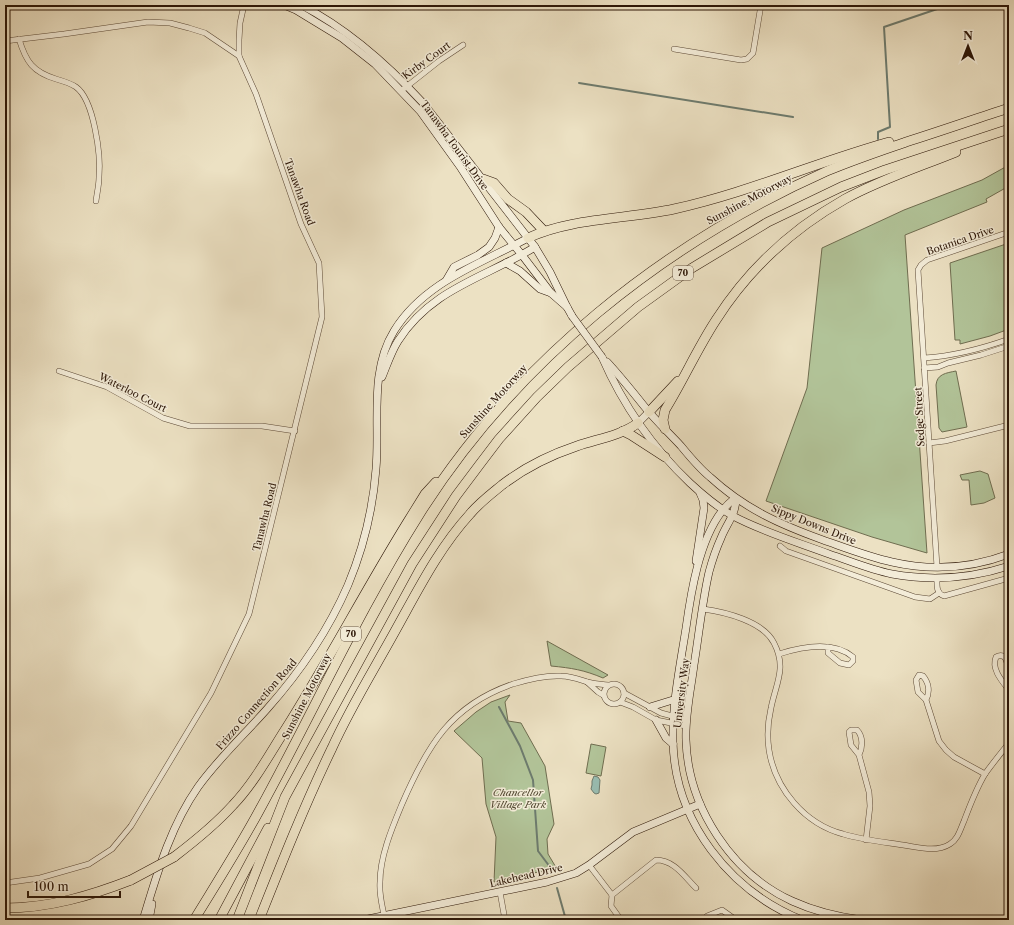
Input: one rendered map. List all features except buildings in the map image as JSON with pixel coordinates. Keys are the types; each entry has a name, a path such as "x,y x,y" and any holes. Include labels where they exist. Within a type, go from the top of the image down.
{"highway":[{"name":"Sunshine Motorway","path":"194,920 259,812 357,622 420,514 475,435 530,374 571,336 646,275 719,226 761,203 829,170 860,158 1009,108"},
{"path":"528,238 544,231 595,221 650,213 700,202 875,146 983,116"},
{"path":"665,429 663,420 664,414 716,321 739,288 765,259 794,233 845,199 1009,130"},
{"name":"70","path":"219,920 401,584 456,496 499,439 568,367 613,327 670,282 705,259 768,222 841,187 878,172 1009,130"},
{"path":"483,179 494,183 508,199 526,212 544,231"},
{"path":"649,412 686,373"},
{"path":"259,920 307,802 332,747 428,573 441,551 457,529 470,513 484,500 503,484 530,467 576,446 623,432 638,423"},
{"path":"623,432 631,434 665,457"},
{"path":"5,908 36,906 82,898 131,880 174,857 198,839 216,822 249,786 294,716 386,556 425,494 455,462"},
{"name":"70","path":"237,920 285,797"}],"main road":[{"name":"Tanawha Tourist Drive","path":"284,5 296,10 342,38 375,64 420,111 462,168 499,227 515,245 551,293 567,308"},
{"name":"Tanawha Tourist Drive","path":"301,5 317,13 374,54 407,85 423,103 535,247 556,283 572,316 602,357 625,382 649,412"},
{"path":"307,5 317,13"},
{"path":"447,279 454,267 478,255 489,247 495,238 499,227"},
{"name":"Frizzo Connection Road","path":"143,920 164,852 185,807 210,772 303,666 330,622 345,590 357,560 370,509 376,470 381,364 386,346 394,331 407,313 434,288 447,279 528,238"},
{"name":"Frizzo Connection Road","path":"379,385 397,342 419,314 444,294 535,247"},
{"path":"506,263 520,271 540,289 551,293"},
{"name":"Tanawha Tourist Drive","path":"602,357 616,388 638,423"},
{"path":"649,412 638,423 665,457 694,487 723,510 763,530 868,567 898,575 937,578 974,575 1009,566"},
{"name":"Sippy Downs Drive","path":"649,412 708,476 735,499 785,525 869,556 906,565 937,567 970,564 1009,554"},
{"path":"693,581 704,508 702,498 694,487"},
{"name":"University Way","path":"735,499 723,510 715,522 693,581 674,720 673,744 679,786 687,809 695,825 714,855 733,876 764,900 786,913 802,920"},
{"name":"University Way","path":"735,499 735,506 732,515 721,537 712,561 703,608 687,723 686,740 690,768 700,804 724,846 757,879 779,894 804,906 823,913 856,920"},
{"path":"937,567 937,578"},
{"path":"689,607 703,608"},
{"path":"650,707 676,699"},
{"path":"656,720 666,738 673,744"},
{"name":"Lakehead Drive","path":"363,920 500,892 558,879 576,873 633,832 700,804"},
{"name":"Frizzo Connection Road","path":"149,920 154,888"}],"street":[{"name":"Tanawha Road","path":"5,883 40,878 89,864 112,849 131,826 211,693 249,614 322,317 319,263 301,224 256,94 239,56 240,23 244,5"},
{"path":"674,49 741,60 748,59 753,53 761,5"},
{"path":"5,41 148,22 170,23 206,33 239,56"},
{"path":"18,39 27,61 36,70 43,75 67,83 76,88 86,100 98,143 99,176 96,201"},
{"name":"Kirby Court","path":"400,91 463,45"},
{"name":"Botanica Drive","path":"919,267 927,260 1009,232"},
{"name":"Sedge Street","path":"919,267 918,275 937,567"},
{"path":"924,358 956,354 1009,339"},
{"path":"924,368 938,367 1009,346"},
{"name":"Waterloo Court","path":"59,371 107,387 163,418 190,426 262,426 295,431"},
{"path":"929,443 945,441 1009,425"},
{"path":"780,546 786,550 915,597 930,599 939,593"},
{"path":"937,578 939,593"},
{"path":"939,593 946,596 1009,578"},
{"path":"703,608 723,612 753,624 770,637 779,654 780,678 771,708 769,731 769,750 775,772 785,792 799,808 816,822 841,834 866,840 931,849 946,846 956,839 972,800 985,774 1009,743"},
{"path":"779,654 795,649 828,647 848,654 853,657 853,661 849,665 840,663 828,652 828,647"},
{"path":"998,656 1002,656 1007,665 1007,688 1001,680 994,665 996,657 998,656"},
{"path":"384,915 380,898 380,881 381,869 389,839 401,807 420,767 430,749 446,727 459,714 482,697 520,682 544,676 574,677 588,682 608,685 618,684 623,688 624,698 617,704 610,704 603,695 588,682"},
{"path":"603,695 604,690 608,685"},
{"path":"624,692 674,720"},
{"path":"926,700 939,741 946,750 954,757 985,774"},
{"path":"620,702 633,707 656,720 674,720 687,723"},
{"path":"859,755 870,800 866,840"},
{"path":"612,895 656,860 665,860 676,867 696,888"},
{"path":"589,865 612,895 611,906 621,920"},
{"path":"500,892 505,920"},
{"path":"704,920 707,916 722,910 736,920"}],"green space":[{"path":"1009,165 1009,186 986,199 987,202 905,235 927,553 872,537 766,501 807,388 822,248 904,210 982,180"},
{"path":"1009,243 1009,329 960,344 960,340 955,340 950,263"},
{"path":"956,371 967,427 942,432 939,428 936,385 940,376"},
{"path":"980,471 988,474 995,498 984,503 971,505 969,480 962,480 960,475"},
{"path":"547,641 608,675 603,678 578,670 551,666"},
{"name":"Chancellor Village Park","path":"510,695 505,702 508,721 521,723 545,766 554,824 547,839 548,854 557,869 521,875 521,877 494,882 496,837 486,804 482,758 454,731 476,712 491,702"},
{"path":"591,744 606,747 601,776 586,773"}],"water":[{"path":"594,776 598,777 600,780 599,793 596,794 591,789"}],"waterway":[{"path":"878,139 878,132 890,127 884,27 949,5"},
{"path":"579,83 793,117"},
{"path":"499,707 520,746 533,780 538,851 550,867 552,873"},
{"path":"557,888 566,920"}]}
